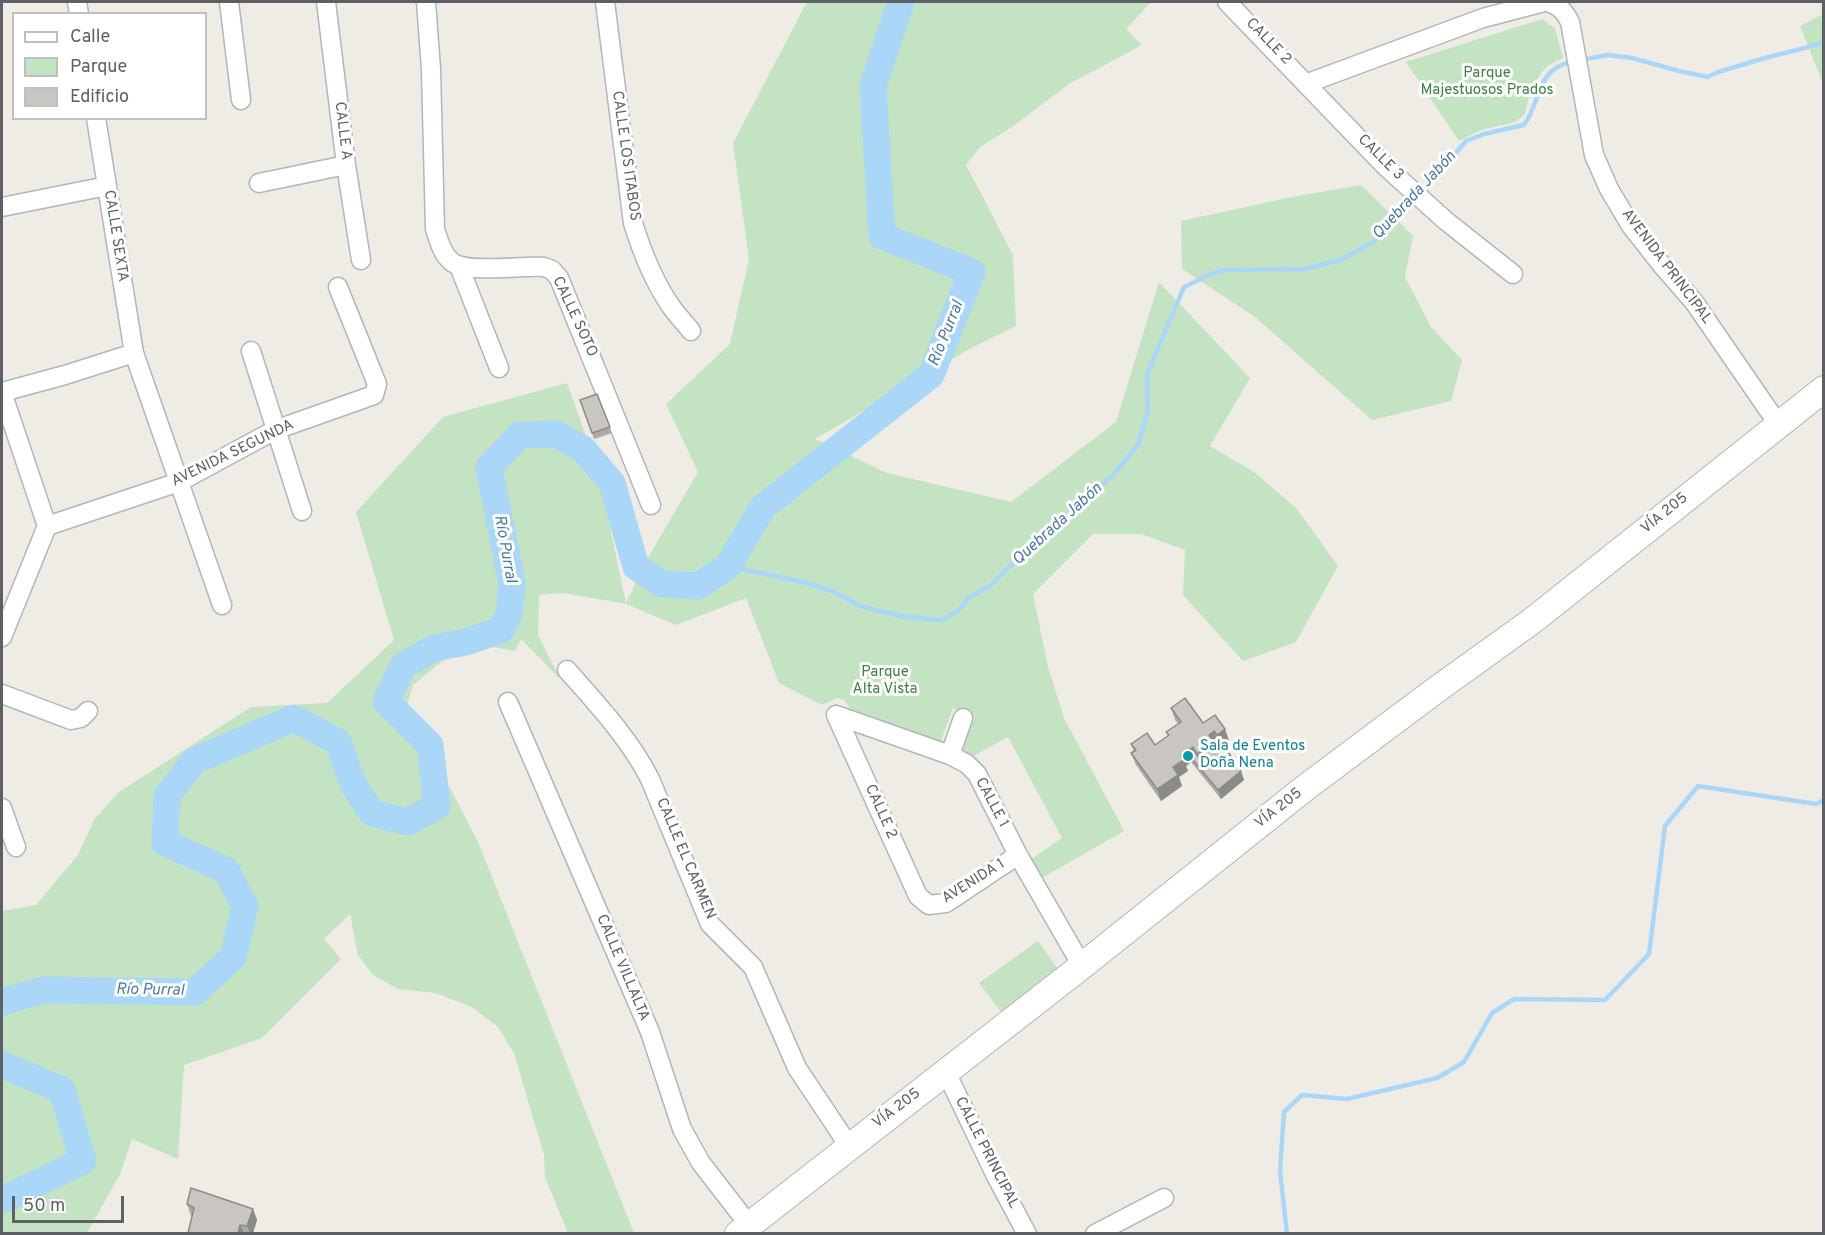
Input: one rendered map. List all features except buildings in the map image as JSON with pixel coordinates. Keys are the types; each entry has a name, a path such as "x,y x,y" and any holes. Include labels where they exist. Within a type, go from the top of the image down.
{"main road":[{"name":"VÍA 205","path":"743,1229 1082,966 1305,788 1532,621 1824,389"}],"street":[{"path":"229,2 241,100"},
{"name":"CALLE A","path":"326,2 346,165 361,260"},
{"path":"426,2 431,69 435,229 443,253 451,262 459,266 499,368"},
{"name":"CALLE LOS ITABOS","path":"605,2 633,223 644,256 658,284 670,306 691,330"},
{"name":"CALLE 2","path":"1227,2 1308,83"},
{"path":"1474,2 1483,18"},
{"name":"AVENIDA PRINCIPAL","path":"1308,83 1483,18 1545,2 1556,4 1570,22 1594,155 1609,189 1631,226 1694,302 1778,424"},
{"name":"CALLE 3","path":"1308,83 1385,166 1446,221 1513,274"},
{"name":"CALLE SEXTA","path":"96,120 134,352 222,605"},
{"path":"259,183 346,165"},
{"path":"2,207 107,186"},
{"name":"CALLE SOTO","path":"459,266 473,268 544,267 552,270 559,278 651,506"},
{"name":"AVENIDA SEGUNDA","path":"47,526 179,482 275,430 374,395 377,384 338,287"},
{"path":"251,351 302,511"},
{"path":"2,637 47,526 2,392 65,375 134,352"},
{"name":"CALLE EL CARMEN","path":"567,670 607,715 640,759 710,924 753,967 796,1068 849,1146"},
{"path":"2,693 71,720 81,718 88,711"},
{"name":"CALLE VILLALTA","path":"508,702 650,1032 682,1129 700,1163 743,1229"},
{"name":"CALLE 2","path":"836,715 918,896 929,905"},
{"name":"CALLE 1","path":"836,715 950,755 967,764 977,774 1018,855 1082,966"},
{"path":"950,755 963,718"},
{"path":"2,808 16,847"},
{"name":"AVENIDA 1","path":"929,905 946,903 1018,855"},
{"name":"CALLE PRINCIPAL","path":"946,1072 996,1176 1027,1233"},
{"path":"1095,1233 1164,1198"}],"green space":[{"name":"Parque Alta Vista","path":"807,2 1151,2 1126,29 1142,45 1069,84 1012,127 980,147 966,165 1013,255 1016,326 973,347 815,439 887,473 1011,502 1116,422 1159,282 1250,378 1210,446 1254,472 1296,508 1338,566 1296,642 1243,661 1183,595 1185,550 1141,534 1093,534 1033,594 1048,667 1064,718 1124,831 1042,878 1030,860 1062,838 1008,737 968,759 958,753 975,716 953,708 939,746 852,712 845,701 837,698 822,705 779,683 746,598 676,625 626,604 563,593 539,595 538,635 560,679 521,639 515,651 466,642 413,685 407,705 478,842 634,1233 568,1233 545,1177 544,1155 514,1053 498,1027 472,1007 435,993 398,989 373,975 358,955 350,914 324,939 341,959 262,1038 184,1065 178,1159 132,1139 120,1174 87,1233 2,1234 2,911 36,905 78,855 94,820 119,792 251,707 327,703 394,640 356,512 443,417 567,383 598,470 626,603 645,563 698,472 666,404 730,344 749,259 733,143"},
{"path":"1823,14 1823,83 1800,26"},
{"name":"Parque Majestuosos Prados","path":"1542,19 1555,28 1563,58 1549,65 1540,75 1530,94 1525,114 1515,122 1481,130 1459,141 1406,62"},
{"path":"1361,185 1413,236 1405,277 1431,327 1462,360 1451,401 1372,420 1255,317 1182,269 1181,221"},
{"path":"1038,941 1060,972 1002,1013 979,983"}],"waterway":[{"name":"Río Purral","path":"2,1002 43,990 195,992 233,957 245,906 226,870 165,843 167,796 194,761 294,718 338,742 354,786 372,813 407,822 437,806 430,745 386,701 403,666 434,648 466,642 501,630 509,614 512,583 489,467 520,435 556,434 583,449 612,483 636,567 662,584 698,586 728,566 763,507 931,375 972,272 882,236 873,86 901,2"},
{"name":"Quebrada Jabón","path":"1580,60 1608,55 1632,58 1708,77 1765,58 1824,43"},
{"name":"Quebrada Jabón","path":"1422,193 1466,141 1484,134 1524,125 1545,79 1560,65 1572,62"},
{"name":"Quebrada Jabón","path":"728,566 803,582 832,591 860,606 905,617 941,620 957,612 968,598 991,585 1113,475 1138,445 1148,411 1147,374 1184,287 1224,270 1304,269 1341,260 1375,241 1416,199"},
{"path":"1287,1234 1280,1171 1284,1112 1302,1095 1347,1099 1437,1078 1464,1062 1492,1013 1514,999 1605,1000 1649,954 1665,826 1698,786 1816,804 1824,800"},
{"name":"Río Purral","path":"2,1065 62,1090 83,1161 2,1200"}],"place":[{"name":"Sala de Eventos Doña Nena","path":"1188,756"}]}
